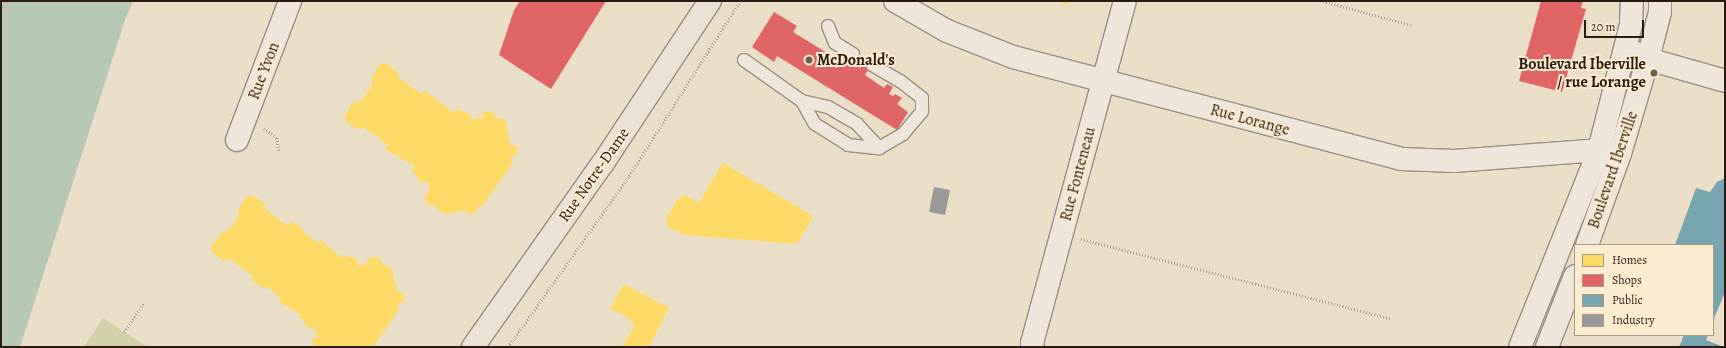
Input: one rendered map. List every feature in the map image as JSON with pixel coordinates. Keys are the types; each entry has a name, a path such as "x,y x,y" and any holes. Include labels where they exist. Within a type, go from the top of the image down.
{"main road":[{"name":"Rue Notre-Dame","path":"473,347 603,164 710,1"}],"street":[{"name":"Rue Yvon","path":"237,140 290,1"},
{"name":"Rue Lorange","path":"895,1 947,31 1013,57 1103,82 1401,159 1454,161 1599,150 1620,154"},
{"name":"Rue Fonteneau","path":"1033,347 1125,1"},
{"name":"Boulevard Iberville","path":"1520,347 1599,150 1631,24 1632,1"},
{"name":"Boulevard Iberville","path":"1587,244 1620,154 1648,59 1660,12 1660,1"},
{"path":"1625,48 1648,59 1725,81"},
{"path":"1547,347 1574,279"}],"lane":[{"path":"828,26 835,44 853,54"},
{"path":"744,60 802,101 828,106 851,121 879,148"},
{"path":"802,101 815,124 848,145 879,148 902,134 922,111 922,98 900,81 872,65"}],"path":[{"name":"Rue Notre-Dame","path":"508,347 629,176 740,1"},
{"path":"1323,1 1411,25"},
{"path":"245,118 270,131 277,138 279,151"},
{"path":"1062,234 1392,319"},
{"path":"124,332 144,302"}],"shaded area":[{"path":"1,1 133,1 125,20 20,347 1,347"},
{"path":"103,318 124,332 146,346 84,347"}],"building: Homes":[{"path":"1056,1 1069,1 1068,5"},
{"path":"386,63 397,72 399,78 421,94 425,91 454,113 456,109 470,114 471,120 483,117 483,112 493,111 496,119 500,118 505,120 511,146 516,146 518,154 511,157 513,162 483,205 478,206 477,212 468,214 465,210 446,214 437,210 436,205 427,205 425,195 430,192 428,182 421,182 412,170 415,166 385,149 388,145 364,128 358,129 346,122 345,116 353,102 361,101 372,85 371,79 380,64"},
{"path":"723,163 813,216 797,244 684,235 668,227 666,219 677,200 685,195 699,203"},
{"path":"252,195 264,203 265,209 288,226 291,221 303,229 305,234 318,243 321,240 341,258 342,255 357,259 358,265 367,264 368,259 379,257 383,265 391,267 397,291 402,292 404,301 398,304 399,309 373,347 314,347 312,340 317,338 315,327 309,329 300,317 301,315 279,302 281,298 267,287 263,288 251,280 254,277 230,259 224,261 213,253 211,246 222,233 228,231 239,216 238,210 247,196"},
{"path":"624,284 669,308 649,347 622,347 634,327 631,320 610,308"}],"building: Shops":[{"path":"520,1 606,1 551,89 499,55 514,10"},
{"path":"1541,1 1583,1 1581,8 1586,9 1562,92 1519,81"},
{"path":"774,12 797,26 793,32 845,64 855,51 872,63 865,75 884,88 887,84 893,87 889,94 893,96 895,94 902,98 897,104 908,112 897,130 777,56 774,62 752,47"}],"building: Public":[{"path":"1725,178 1725,292 1714,319 1714,244 1675,244 1696,188 1710,192 1717,182"},
{"path":"1684,336 1708,336 1706,340 1724,347 1679,347"}],"building: Industry":[{"path":"934,187 950,190 945,215 929,212"}],"place":[{"name":"McDonald's","path":"809,60"},
{"name":"Boulevard Iberville / rue Lorange","path":"1654,73"}]}
